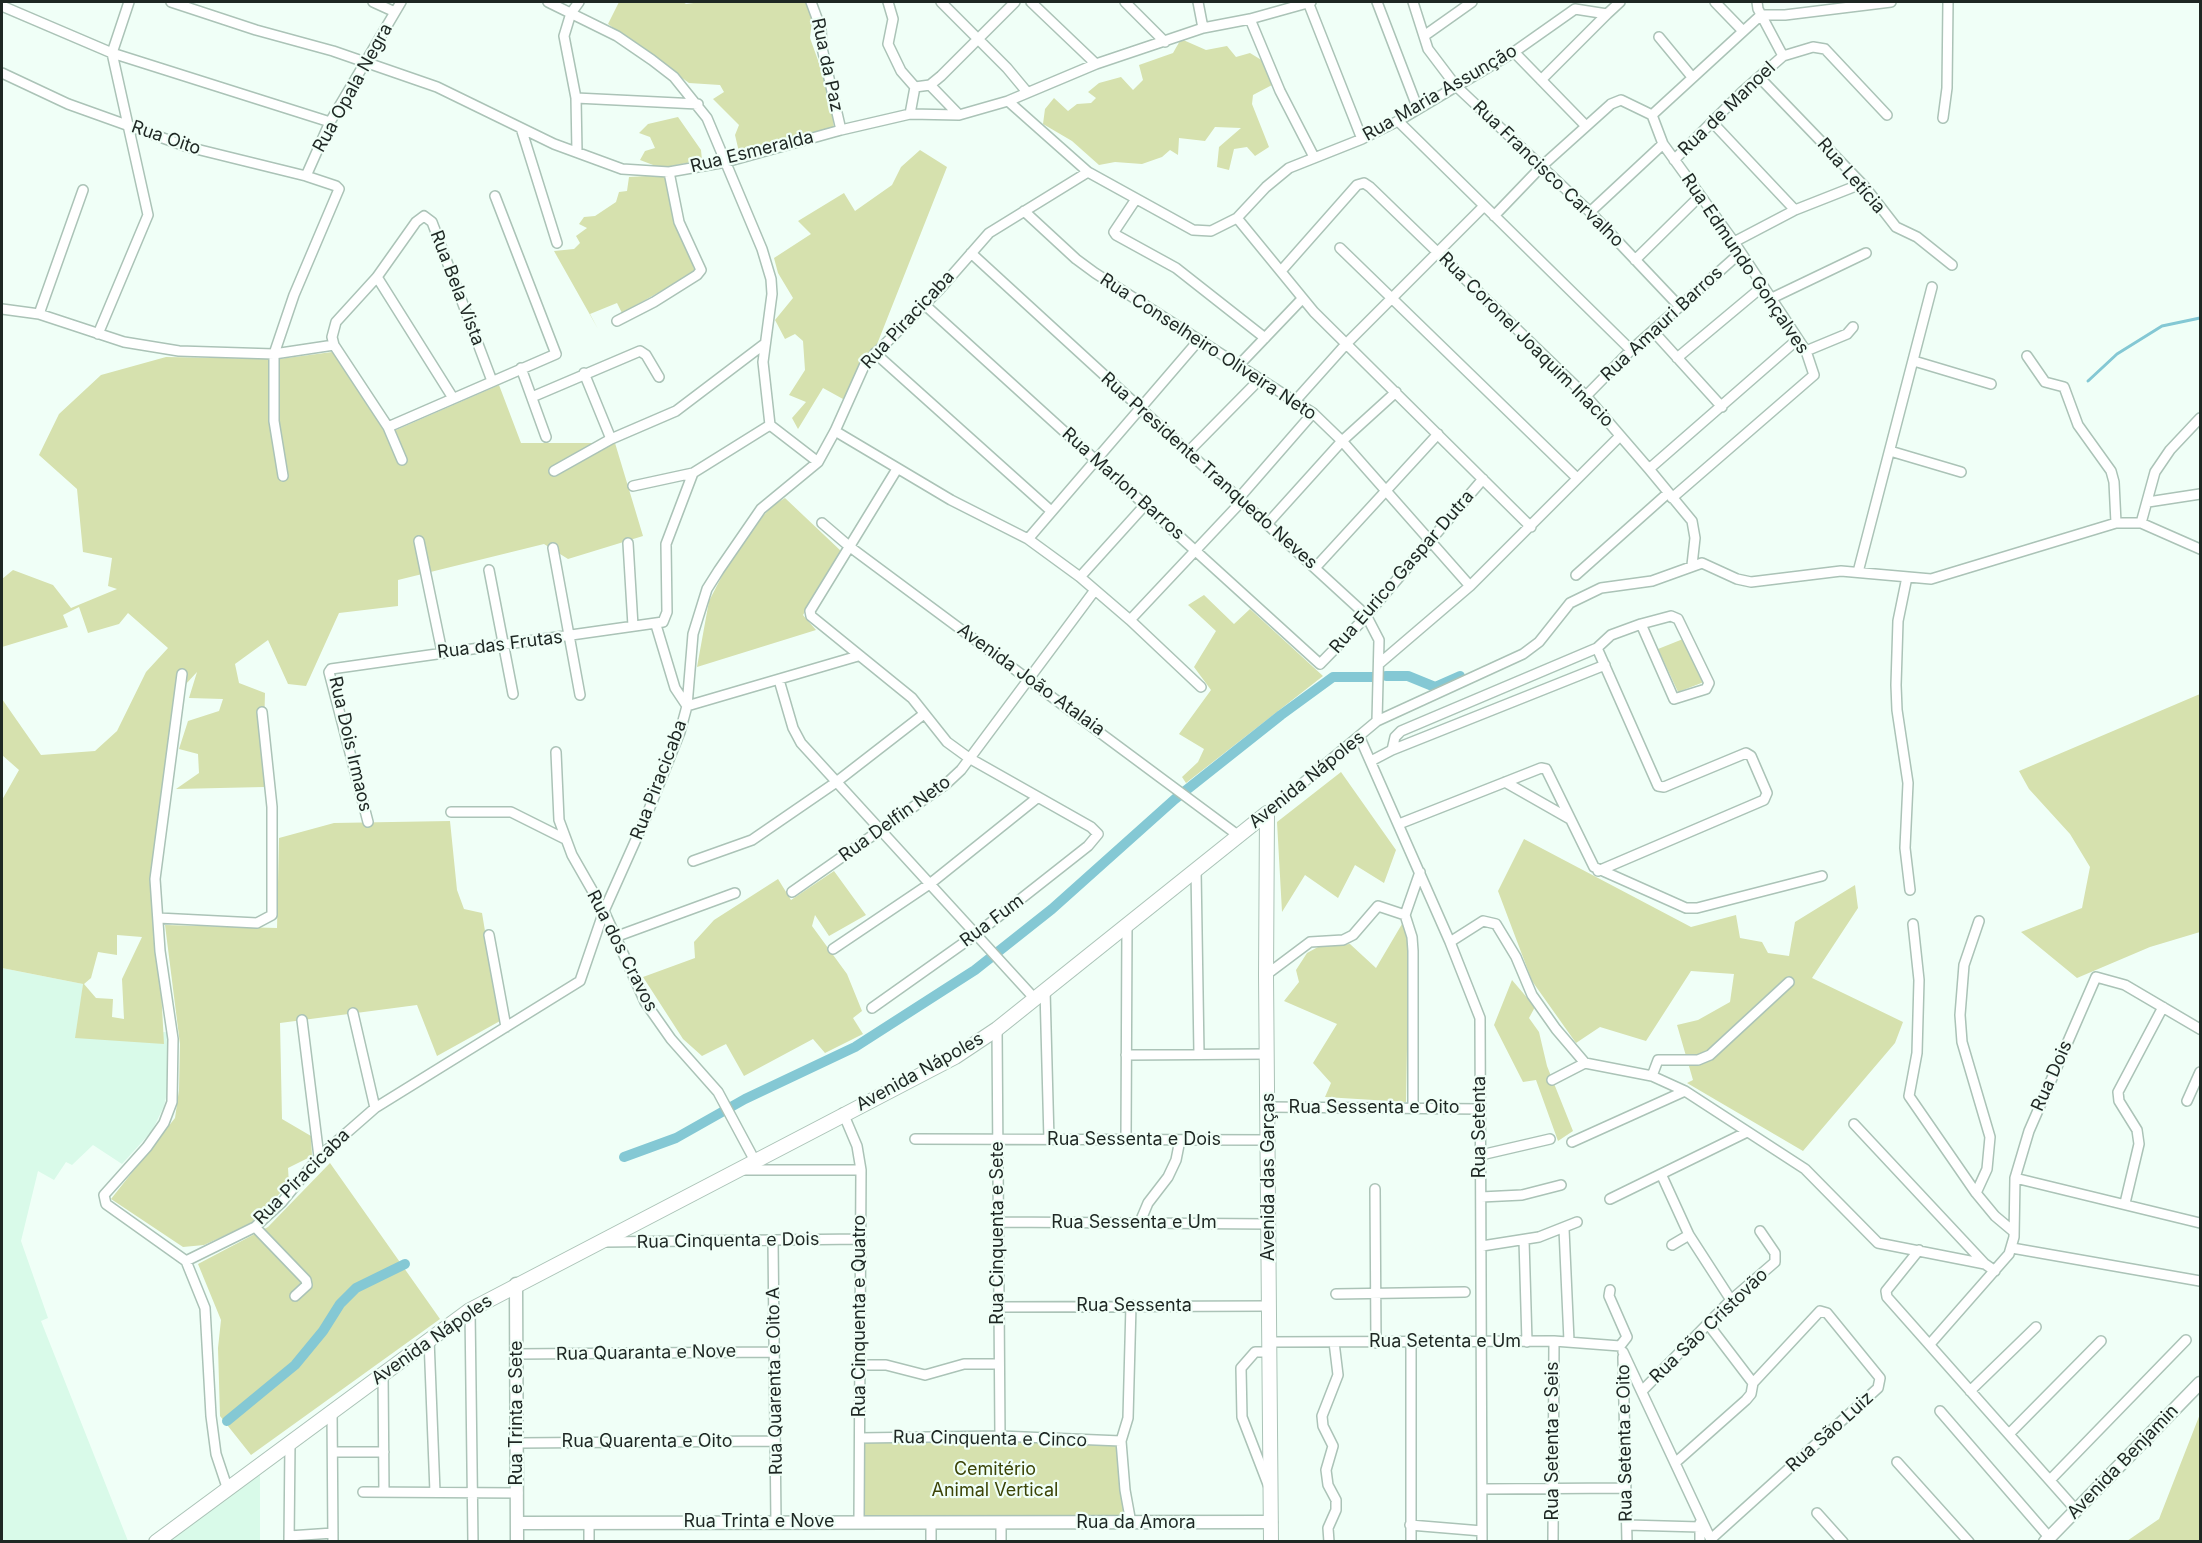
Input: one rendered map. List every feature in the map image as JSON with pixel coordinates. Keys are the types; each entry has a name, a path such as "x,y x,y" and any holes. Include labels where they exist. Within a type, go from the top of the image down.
{"main road":[{"name":"Avenida Nápoles","path":"156,1542 470,1310 843,1113 955,1057 997,1029 1268,813"},
{"name":"Avenida das Garças","path":"1268,813 1266,975 1269,1107 1271,1542"}],"street":[{"path":"98,334 148,215 112,53 129,2"},
{"name":"Rua Esmeralda","path":"171,2 437,87 521,128 622,169 669,172 726,162 840,130 910,114 959,115 1008,101 1096,64 1203,28 1309,2"},
{"path":"373,2 395,12"},
{"name":"Rua Opala Negra","path":"306,176 330,122 401,2"},
{"path":"548,2 617,36 674,77 698,104 726,162 762,249 771,279 772,294 763,345 770,425 818,462"},
{"path":"577,152 576,98 564,36 570,13 579,2"},
{"name":"Rua da Paz","path":"811,2 821,29 822,48 840,130"},
{"path":"888,2 893,19 888,44 901,71 915,87"},
{"path":"941,2 1027,92"},
{"path":"915,87 930,84 1015,2"},
{"path":"1031,2 1096,64"},
{"path":"1125,2 1165,42"},
{"path":"1198,2 1203,28"},
{"path":"1309,2 1362,140"},
{"path":"1377,2 1418,109"},
{"name":"Rua Francisco Carvalho","path":"1413,2 1432,56 1456,86 1590,212 1680,308"},
{"path":"1424,36 1472,2"},
{"name":"Rua Maria Assunção","path":"1008,101 1088,172 1192,230 1211,231 1238,218 1266,187 1289,168 1362,140 1398,122 1514,52 1583,2"},
{"path":"1541,80 1620,2"},
{"path":"1715,2 1743,32"},
{"path":"1757,2 1761,15 1784,56"},
{"path":"1494,216 1542,166 1611,104 1621,100 1652,116 1761,15 1785,15 1891,2"},
{"path":"1944,118 1947,88 1948,2"},
{"path":"2,6 112,53 330,122"},
{"path":"1575,9 1607,14"},
{"path":"1250,18 1280,91 1314,157"},
{"path":"1659,38 1692,77"},
{"name":"Rua de Manoel","path":"1674,160 1759,77 1784,56 1813,47 1825,49 1887,115"},
{"path":"1514,52 1586,126"},
{"name":"Rua Oito","path":"2,73 68,104 188,147 306,176 336,186 339,193 294,294 274,354"},
{"name":"Rua Letícia","path":"1759,77 1861,184 1896,227 1917,237 1952,265"},
{"path":"930,84 959,115"},
{"path":"910,114 915,87"},
{"path":"576,98 698,104"},
{"name":"Rua Edmundo Gonçalves","path":"1652,116 1663,144 1734,242 1761,287 1806,351 1814,375 1810,381 1670,496"},
{"path":"1398,122 1631,350"},
{"path":"1712,122 1795,210"},
{"path":"521,128 557,243"},
{"path":"1590,212 1663,144"},
{"path":"617,321 654,302 698,275 701,270 680,222 669,172"},
{"name":"Rua Piracicaba","path":"186,1261 255,1227 282,1202 319,1157 375,1108 580,981 604,911 646,817 687,706 693,633 707,589 761,508 818,462 835,431 860,373 875,353 925,305 989,233 1088,172"},
{"name":"Rua Coronel Joaquim Inacio","path":"1281,271 1357,185 1364,183 1370,187 1586,396 1649,469 1694,528 1692,565"},
{"path":"1734,242 1795,210 1861,184"},
{"path":"39,314 83,190"},
{"path":"388,427 556,354 495,196"},
{"path":"1635,261 1700,196"},
{"path":"1136,199 1114,232 1116,235 1176,268 1265,338"},
{"path":"1296,400 1347,343 1484,206"},
{"name":"Rua Conselheiro Oliveira Neto","path":"1024,211 1076,259 1313,413 1386,489 1470,586"},
{"name":"Rua Bela Vista","path":"334,345 332,337 336,322 377,277 416,222 424,216 429,217 492,381"},
{"path":"1238,218 1302,299 1531,527"},
{"path":"1340,248 1577,478"},
{"name":"Rua Amauri Barros","path":"1586,396 1631,350 1740,252"},
{"name":"Rua Presidente Tranquedo Neves","path":"971,253 1366,615 1379,640 1377,721"},
{"path":"1770,299 1866,253"},
{"path":"377,277 453,398"},
{"path":"1677,358 1761,287"},
{"path":"1858,572 1932,287"},
{"path":"1239,365 1302,299"},
{"name":"Rua Marlon Barros","path":"925,305 1320,664"},
{"path":"2,309 39,314 124,342 179,351 274,354 334,345 388,427 402,459"},
{"path":"1806,351 1847,334 1853,327"},
{"path":"1653,331 1722,407"},
{"path":"1649,469 1798,339"},
{"path":"1028,539 1050,510 1199,340"},
{"path":"554,471 611,439 676,411 763,345"},
{"path":"531,397 640,351 646,355 659,377"},
{"path":"875,353 1050,510"},
{"path":"274,354 274,421 283,476"},
{"path":"2027,356 2045,382 2064,387 2078,424 2111,471 2114,482 2116,523"},
{"path":"1914,361 1991,384"},
{"path":"522,368 546,437"},
{"path":"584,373 611,439"},
{"path":"1188,452 1260,379"},
{"path":"1268,524 1342,441 1396,392"},
{"path":"1130,620 1240,500 1313,413"},
{"path":"2141,524 2156,472 2163,460 2200,418"},
{"path":"633,486 667,476 693,473 770,425"},
{"path":"835,431 897,469 1028,539 1080,577 1130,620 1201,687"},
{"path":"1315,568 1438,434"},
{"path":"1380,663 1470,586 1620,436"},
{"path":"1890,451 1961,472"},
{"path":"833,949 931,883 1037,798 969,758 938,733 912,698 892,679 858,656 811,616 810,611 897,469"},
{"path":"693,473 666,544 667,617 660,623 675,688 687,706 858,656"},
{"name":"Rua Eurico Gaspar Dutra","path":"1320,664 1366,615 1483,479"},
{"path":"2148,502 2200,494"},
{"path":"1576,575 1670,496"},
{"path":"1080,577 1145,505"},
{"name":"Avenida João Atalaia","path":"822,523 850,547 1171,783 1239,836"},
{"path":"1692,565 1702,563 1737,579 1751,582 1858,572 1931,579 2116,523 2141,524 2200,549"},
{"path":"419,541 441,652"},
{"path":"628,543 633,626"},
{"path":"553,548 580,696"},
{"name":"Avenida Nápoles","path":"1268,813 1360,738 1377,721 1523,654 1539,642 1570,603 1601,588 1652,581 1692,565"},
{"path":"489,570 506,645 513,694"},
{"path":"1907,577 1898,621 1896,685 1897,710 1908,783 1905,848 1910,890"},
{"name":"Rua Delfin Neto","path":"792,892 946,784 969,758 1095,590"},
{"path":"1392,750 1395,737 1401,731 1597,648 1611,635 1641,624 1671,616 1678,619 1709,683 1706,688 1674,699 1641,624"},
{"name":"Rua das Frutas","path":"336,668 660,623"},
{"path":"1597,648 1658,786 1664,787 1746,753 1751,756 1767,793 1764,800 1598,871"},
{"path":"1371,761 1392,750 1605,665"},
{"name":"Rua Dois Irmaos","path":"336,668 329,672 368,822"},
{"path":"182,674 155,879 173,1039 172,1102 164,1123 147,1147 104,1196 104,1201 186,1261 205,1308 211,1416 216,1454 228,1490"},
{"path":"779,680 795,735 835,783 931,883 997,959 1040,994 1049,1140"},
{"path":"158,918 257,923 272,915 272,807 262,712"},
{"path":"693,861 752,840 835,783 924,714"},
{"name":"Rua Setenta","path":"1360,738 1420,872 1480,1018 1482,1542"},
{"name":"Rua dos Cravos","path":"556,752 556,800 565,839 604,911 645,1002 671,1039 712,1085 755,1161"},
{"path":"1399,824 1546,768 1551,773 1587,858 1598,871 1686,908 1697,908 1822,876"},
{"path":"1505,782 1570,819"},
{"name":"Rua Fum","path":"872,1008 975,935 1089,846 1098,834 1091,827 1037,798"},
{"path":"451,812 512,812 565,839"},
{"path":"1196,870 1199,1054"},
{"path":"1413,1107 1413,951 1412,937 1405,915 1420,872"},
{"path":"615,937 735,892"},
{"path":"1266,975 1310,942 1343,940 1353,935 1378,906 1405,915"},
{"path":"1450,942 1483,921 1496,924 1516,957 1532,995 1556,1029 1585,1063"},
{"path":"1976,1193 1987,1169 1990,1137 1962,1042 1960,1015 1964,965 1979,921"},
{"path":"1126,1138 1127,924"},
{"path":"1914,924 1919,980 1917,1053 1909,1096 1976,1193 1995,1216 2014,1232"},
{"path":"489,935 506,1026"},
{"name":"Rua Dois","path":"2012,1248 2015,1178 2037,1111 2096,977 2125,985 2163,1007"},
{"path":"1652,1076 1658,1060 1698,1060 1710,1055 1789,982"},
{"path":"2124,1203 2139,1144 2137,1130 2119,1101 2118,1092 2163,1007 2200,1029"},
{"path":"353,1013 375,1108"},
{"path":"302,1020 319,1157"},
{"name":"Rua Cinquenta e Sete","path":"997,1029 999,1140 997,1364 1000,1436"},
{"path":"1126,1054 1268,1054"},
{"path":"1552,1080 1585,1063 1652,1076 1685,1090 1819,1180 1878,1243 1985,1264"},
{"path":"2187,1101 2200,1072"},
{"path":"1572,1142 1685,1090"},
{"name":"Rua Sessenta e Oito","path":"1269,1107 1480,1109"},
{"name":"Rua Cinquenta e Quatro","path":"843,1113 857,1146 861,1170 859,1521"},
{"path":"1854,1124 1985,1264 1995,1271"},
{"path":"1610,1199 1662,1176 1747,1132"},
{"name":"Rua Sessenta e Dois","path":"915,1139 1269,1140"},
{"path":"1481,1155 1550,1139"},
{"path":"1140,1222 1148,1203 1168,1177 1176,1160 1180,1140"},
{"path":"738,1170 861,1170"},
{"path":"1662,1176 1689,1235 1731,1300"},
{"path":"2015,1178 2200,1222"},
{"path":"1481,1197 1522,1195 1561,1185"},
{"path":"1375,1190 1376,1343"},
{"name":"Rua Sessenta e Um","path":"998,1222 1269,1224"},
{"path":"1482,1246 1524,1240 1564,1229 1577,1222"},
{"path":"255,1227 306,1280 307,1285 295,1296"},
{"path":"1564,1229 1569,1341"},
{"name":"Rua São Cristovão","path":"1642,1391 1731,1300 1775,1262 1775,1253 1760,1231"},
{"path":"1672,1245 1689,1235"},
{"name":"Rua Cinquenta e Dois","path":"596,1242 861,1239"},
{"path":"1524,1240 1527,1342"},
{"name":"Rua Quarenta e Oito A","path":"773,1241 776,1522"},
{"path":"1930,1344 1995,1271 2012,1248 2199,1278"},
{"path":"1918,1250 1886,1294 2076,1510"},
{"name":"Rua Trinta e Sete","path":"516,1284 517,1542"},
{"name":"Rua Setenta e Oito","path":"1610,1290 1609,1296 1628,1337 1621,1349 1627,1542"},
{"path":"1336,1294 1465,1292"},
{"path":"1131,1305 1128,1418 1121,1441 1125,1490 1131,1523"},
{"name":"Rua Sessenta","path":"998,1307 1269,1306"},
{"path":"470,1310 473,1542"},
{"name":"Rua São Luiz","path":"1711,1540 1878,1388 1880,1378 1827,1313 1820,1311 1753,1383"},
{"path":"1675,1463 1746,1401 1753,1383 1708,1324"},
{"path":"1970,1391 2036,1327"},
{"path":"429,1339 435,1492"},
{"path":"2050,1480 2186,1340"},
{"name":"Rua Setenta e Seis","path":"1553,1542 1554,1341"},
{"name":"Rua Setenta e Um","path":"1269,1347 1334,1342 1569,1341 1621,1349"},
{"path":"2009,1434 2101,1341"},
{"path":"1329,1542 1328,1528 1336,1510 1336,1500 1328,1485 1326,1470 1333,1446 1323,1426 1322,1416 1338,1375 1334,1342"},
{"path":"1411,1343 1411,1542"},
{"path":"1269,1347 1255,1352 1241,1368 1242,1417 1270,1490"},
{"path":"1621,1349 1711,1540"},
{"name":"Rua Quaranta e Nove","path":"517,1354 775,1352"},
{"path":"859,1365 886,1365 925,1375 964,1364 997,1364"},
{"path":"383,1373 384,1492"},
{"name":"Avenida Benjamin","path":"2047,1539 2200,1383"},
{"path":"290,1443 289,1539 333,1537 332,1411"},
{"path":"1940,1411 2047,1539"},
{"name":"Rua Cinquenta e Cinco","path":"860,1438 1000,1436 1121,1441"},
{"name":"Rua Quarenta e Oito","path":"518,1443 775,1442"},
{"path":"333,1452 384,1452"},
{"path":"1897,1462 1969,1542"},
{"path":"1482,1489 1625,1488"},
{"path":"363,1492 518,1492"},
{"path":"1817,1514 1838,1540"},
{"path":"1700,1516 1700,1542"},
{"name":"Rua Trinta e Nove","path":"517,1523 859,1521 1001,1524"},
{"name":"Rua da Amora","path":"1001,1524 1271,1522"},
{"path":"589,1523 589,1542"},
{"path":"931,1523 931,1542"},
{"path":"1001,1524 1001,1542"},
{"path":"1410,1525 1482,1530"},
{"path":"1627,1525 1700,1527"}],"shaded area":[{"path":"2,968 83,984 78,1035 167,1032 169,1085 164,1106 152,1131 122,1164 93,1145 72,1165 66,1162 54,1180 38,1171 21,1241 48,1318 41,1321 128,1541 2,1541"},
{"path":"260,1469 260,1541 161,1542"}],"green space":[{"path":"619,2 683,2 686,4 807,2 813,12 810,38 829,91 834,127 739,152 735,135 739,125 713,99 724,92 720,85 689,83 608,24"},
{"path":"1181,39 1206,50 1227,46 1236,57 1250,53 1263,61 1272,85 1253,95 1252,104 1269,147 1255,156 1247,147 1234,149 1229,170 1217,167 1219,147 1241,128 1215,127 1205,141 1179,138 1178,155 1170,150 1162,157 1142,164 1115,162 1099,165 1072,141 1043,124 1045,109 1054,98 1068,111 1077,104 1091,103 1096,98 1088,92 1099,83 1121,77 1133,90 1143,80 1139,65 1173,53"},
{"path":"678,117 701,150 702,160 661,168 640,160 645,151 655,148 650,137 639,133 648,124"},
{"path":"920,150 947,167 872,357 843,399 823,388 798,429 792,418 806,402 789,395 805,370 803,341 795,334 785,339 775,320 793,298 778,273 774,258 811,234 798,221 844,193 855,211 892,185 901,167"},
{"path":"665,175 695,272 622,313 617,303 590,314 598,329 554,251 574,249 580,243 576,236 587,228 579,224 584,217 595,216 616,202 619,192 627,191 629,177"},
{"path":"332,352 396,430 499,385 521,443 615,443 643,536 568,559 544,544 398,580 398,606 339,613 306,686 288,684 268,640 235,664 239,683 265,693 264,729 269,763 264,787 176,789 199,773 198,754 179,749 188,721 219,711 223,699 189,698 197,672 174,697 155,879 164,1044 75,1038 83,984 2,968 2,800 19,770 2,755 2,699 41,755 95,751 117,731 146,672 168,648 128,613 119,624 88,633 79,607 63,615 68,627 2,647 2,579 13,570 53,585 71,608 117,589 108,586 112,558 83,552 77,489 39,455 59,414 101,375 166,357 279,359","holes":["117,935 142,937 122,979 124,1019 112,1017 113,999 96,998 84,984 91,978 98,952 117,955"]},
{"path":"785,498 842,552 803,615 816,630 697,667 709,601 724,572 763,516 772,506"},
{"path":"1204,595 1234,624 1250,609 1323,676 1186,783 1182,777 1198,762 1204,749 1179,734 1211,690 1194,667 1216,631 1188,605"},
{"path":"1683,639 1704,682 1678,692 1658,649"},
{"path":"2200,694 2200,932 2150,947 2077,978 2021,932 2082,908 2090,867 2070,834 2029,789 2019,771"},
{"path":"1341,772 1396,850 1384,883 1355,865 1338,898 1305,875 1282,912 1277,822"},
{"path":"450,821 457,890 464,909 482,913 500,1021 437,1056 417,1005 280,1023 282,1119 311,1136 312,1156 288,1168 289,1184 250,1224 204,1245 183,1247 111,1199 175,1118 179,1090 180,1044 165,925 277,928 279,838 334,823"},
{"path":"1524,839 1691,927 1736,915 1740,938 1762,942 1768,953 1789,956 1795,922 1855,885 1858,908 1812,978 1903,1022 1895,1043 1803,1151 1687,1083 1693,1080 1677,1025 1698,1020 1730,1002 1734,974 1691,971 1646,1041 1600,1027 1576,1043 1532,981 1498,891"},
{"path":"834,871 866,915 829,936 815,915 812,926 847,974 862,1011 853,1018 863,1034 825,1053 813,1039 744,1076 726,1044 702,1056 683,1039 643,977 695,958 694,942 714,920 778,879 791,900"},
{"path":"1402,924 1409,940 1406,1102 1325,1097 1331,1083 1313,1063 1337,1024 1284,1001 1299,982 1296,970 1307,953 1318,947 1350,944 1376,968"},
{"path":"1512,980 1535,1007 1529,1018 1539,1032 1547,1066 1573,1131 1558,1141 1536,1080 1523,1082 1494,1025"},
{"path":"330,1163 440,1319 251,1455 220,1416 218,1348 221,1320 198,1264 268,1227"},
{"path":"2200,1414 2200,1541 2127,1541 2159,1519"},
{"name":"Cemitério Animal Vertical","path":"860,1438 1121,1441 1131,1523 859,1521"}],"waterway":[{"path":"2088,381 2117,354 2162,326 2200,318"},
{"path":"1386,676 1408,676 1435,687 1460,676"},
{"path":"624,1157 676,1138 745,1099 855,1047 975,970 1052,909 1175,799 1333,677 1373,677"},
{"path":"227,1421 295,1365 323,1331 340,1304 356,1288 405,1264"}]}
